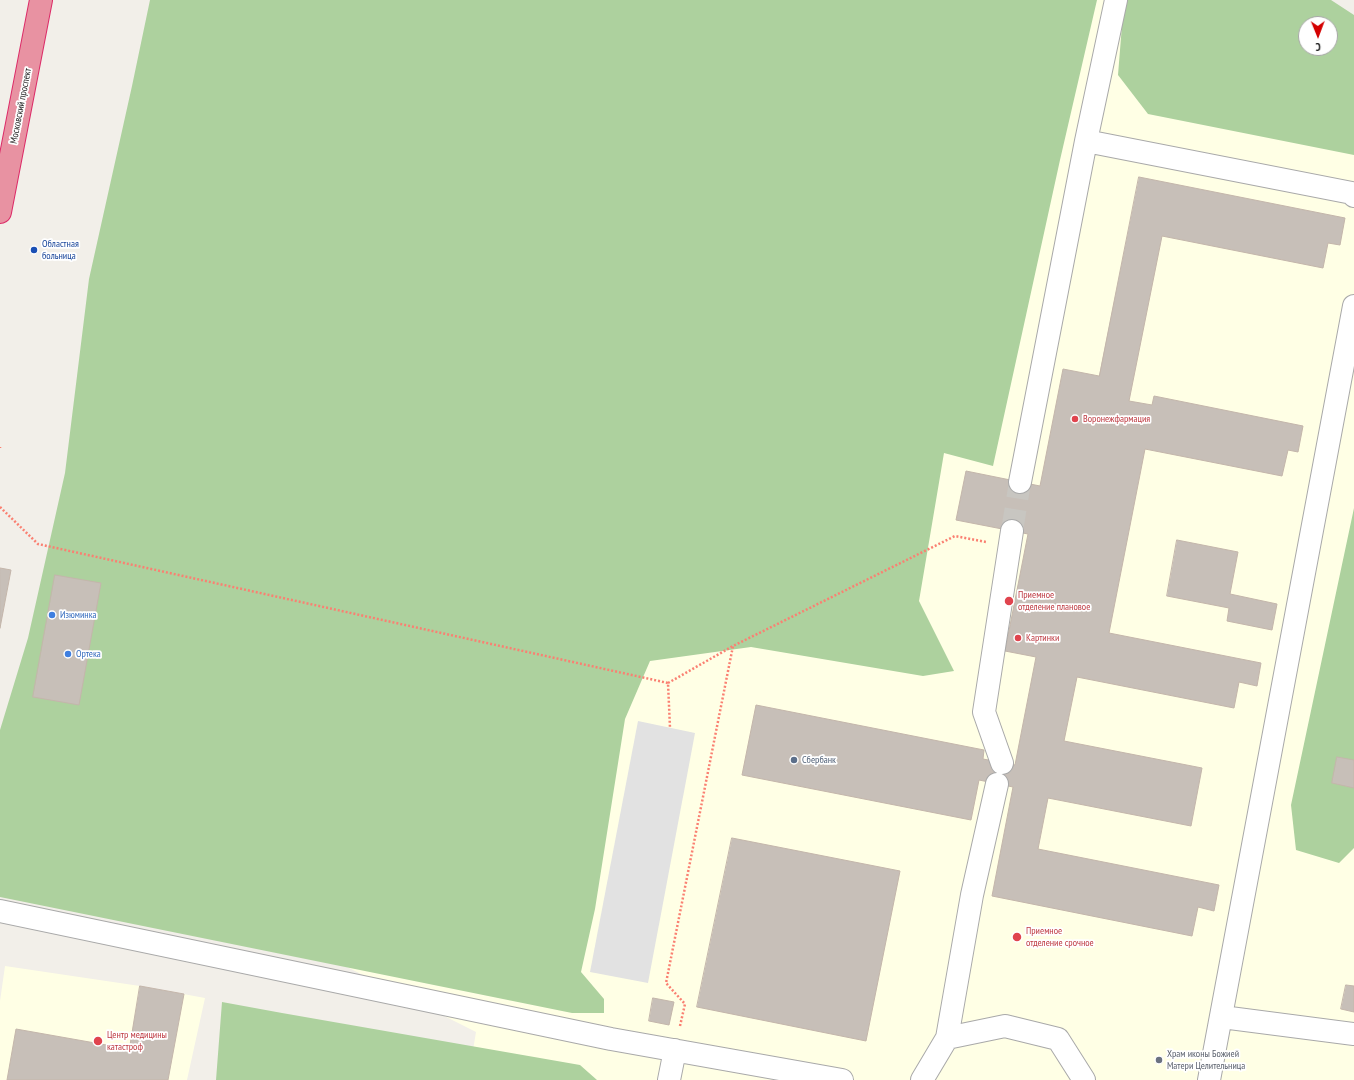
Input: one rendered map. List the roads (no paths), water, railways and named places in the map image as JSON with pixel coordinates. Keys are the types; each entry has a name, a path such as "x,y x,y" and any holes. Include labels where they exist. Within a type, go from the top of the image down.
{"highway":[{"name":"Московский проспект","path":"0,212 41,0"}],"lane":[{"path":"1020,482 1086,140 1116,0"},
{"path":"1086,140 1352,193 1354,196"},
{"path":"1209,1080 1354,306"},
{"path":"1002,763 984,712 1011,538"},
{"path":"922,1080 947,1038 972,895 997,784"},
{"path":"0,911 611,1038 842,1080"},
{"path":"1222,1016 1354,1034"},
{"path":"947,1038 1005,1026 1058,1039 1084,1080"},
{"path":"669,1080 675,1050"}],"tunnel":[{"path":"1012,531 1020,482"}],"place":[{"name":"Областная больница","path":"34,250"},
{"name":"Воронежфармация","path":"1075,419"},
{"name":"Приемное отделение плановое","path":"1009,601"},
{"name":"Изюминка","path":"52,615"},
{"name":"Картинки","path":"1018,638"},
{"name":"Ортека","path":"68,654"},
{"name":"Сбербанк","path":"794,760"},
{"name":"Приемное отделение срочное","path":"1017,937"},
{"name":"Центр медицины катастроф","path":"98,1041"},
{"name":"Храм иконы Божией Матери Целительница","path":"1159,1060"}]}
